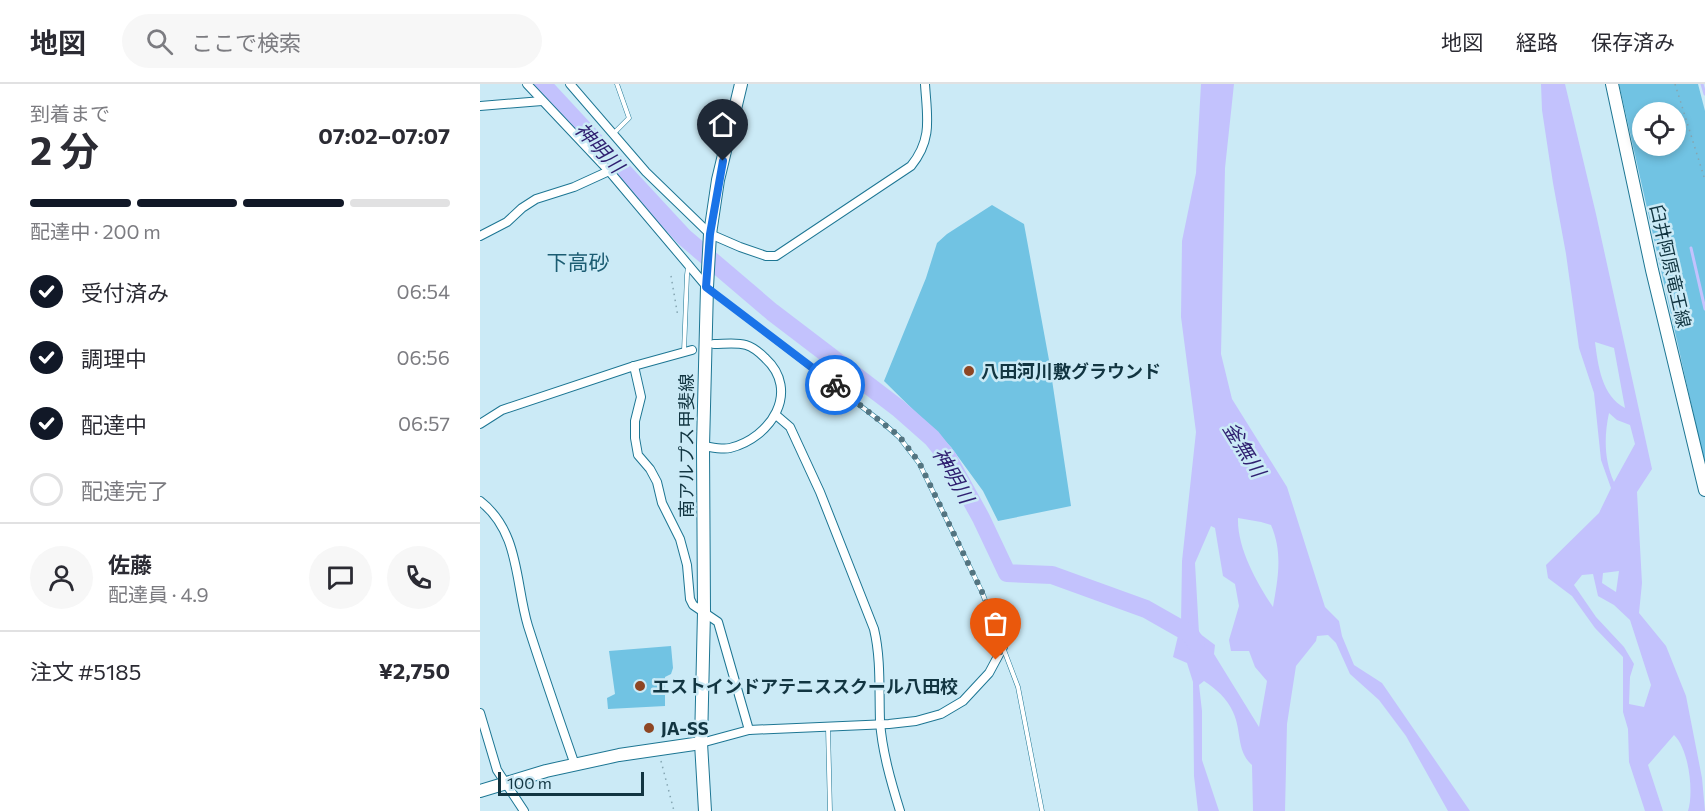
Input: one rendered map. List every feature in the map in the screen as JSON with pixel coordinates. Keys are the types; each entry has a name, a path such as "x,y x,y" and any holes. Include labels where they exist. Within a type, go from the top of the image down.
{"main road":[{"name":"南アルプス甲斐線","path":"705,811 701,743 706,287 718,180 741,84"},
{"name":"臼井阿原竜王線","path":"1612,84 1652,270 1705,490"},
{"path":"480,791 575,765 701,743"}],"street":[{"path":"527,84 609,171 706,287"},
{"path":"570,84 646,172 710,237 766,256 776,256 911,166 919,156 926,138 925,84"},
{"path":"480,106 542,101"},
{"path":"480,236 507,222 536,199 574,187 609,171"},
{"path":"703,446 728,449 748,442 763,432 780,406 778,375 772,364 760,352 747,345 714,344"},
{"path":"480,424 502,410 634,366 688,351"},
{"path":"634,366 641,397 635,421 638,455 654,475 662,503 680,539 687,565 690,599 693,605 718,622 749,730"},
{"path":"776,415 790,427 820,492 874,629 878,644 880,724 889,774 900,811"},
{"path":"480,501 502,525 512,546 526,618 575,765"},
{"path":"701,743 749,730 916,721 941,714 956,706 989,673 1003,647"},
{"path":"480,713 497,770 524,811"}],"lane":[{"path":"614,133 629,118 617,84"},
{"path":"688,267 688,351"},
{"path":"706,287 883,423 919,462 982,592 1018,687 1042,811"},
{"path":"828,726 830,811"}],"path":[{"path":"1675,84 1705,180"},
{"path":"671,276 678,320"},
{"path":"658,749 674,811"}],"shaded area":[{"path":"1619,84 1698,84 1705,111 1705,465 1635,156 1686,156 1686,102 1632,102 1632,142"},
{"name":"八田河川敷グラウンド","path":"992,205 1024,224 1049,360 1071,506 998,521 983,491 951,447 884,381 926,278 937,243"},
{"name":"エストインドアテニススクール八田校","path":"671,646 673,668 671,674 665,677 665,706 608,709 607,698 615,694 609,651"}],"water":[{"name":"釜無川","path":"1201,84 1234,84 1225,168 1221,354 1232,399 1287,487 1325,607 1339,621 1342,636 1354,665 1382,683 1470,811 1448,811 1406,736 1379,700 1350,674 1336,643 1328,635 1317,636 1316,641 1296,666 1287,724 1285,811 1253,811 1252,765 1241,747 1236,719 1231,707 1213,687 1204,681 1199,685 1202,711 1202,760 1219,811 1198,811 1194,776 1193,682 1187,663 1173,657 1181,623 1182,561 1196,432 1181,317 1182,241 1196,173","holes":["1238,518 1271,525 1275,535 1278,576 1273,607 1244,553","1211,526 1215,528 1223,576 1235,584 1239,606 1229,640 1231,651 1249,651 1255,667 1267,681 1259,727 1214,654 1215,645 1199,633 1195,563"]},
{"path":"1541,84 1565,84 1652,469 1637,492 1642,583 1639,613 1666,646 1686,696 1702,778 1705,811 1688,811 1690,782 1687,760 1674,735 1648,765 1663,811 1645,811 1629,762 1628,729 1623,712 1623,657 1595,628 1572,596 1548,578 1546,565 1599,513 1611,488 1601,460 1594,393 1579,348 1542,110","holes":["1595,342 1614,348 1625,408 1611,396 1602,380","1609,413 1617,420 1630,425 1635,444 1614,482 1607,457","1619,571 1616,592 1602,583 1603,573","1593,574 1598,596 1614,605 1630,620 1651,685 1644,707 1629,704 1630,677 1634,664 1624,647 1596,617 1574,585 1582,575"]}],"waterway":[{"name":"神明川","path":"542,84 684,237 772,312 898,408 932,438 948,458 981,518 1007,573 1052,575 1146,609 1190,634 1196,643"},
{"path":"1702,84 1705,94"},
{"path":"1691,248 1705,309"}],"way so far":[{"path":"835,385 899,436 919,462 982,592 1003,647 996,660"}],"place":[{"name":"八田河川敷グラウンド","path":"969,371"},
{"name":"エストインドアテニススクール八田校","path":"640,686"},
{"name":"JA-SS","path":"649,728"}],"district":[{"name":"下高砂","path":"578,261"}],"route":[{"path":"723,161 710,234 706,287 835,385"}]}
